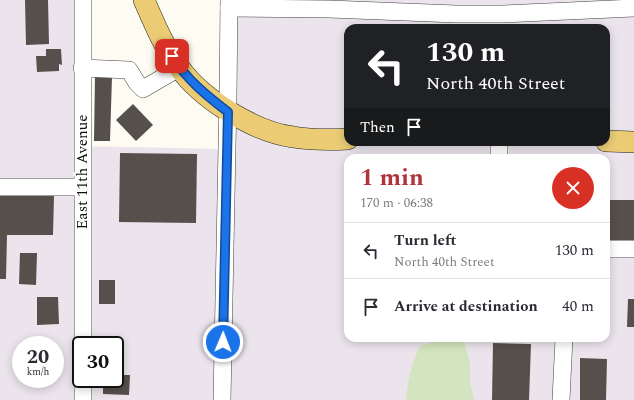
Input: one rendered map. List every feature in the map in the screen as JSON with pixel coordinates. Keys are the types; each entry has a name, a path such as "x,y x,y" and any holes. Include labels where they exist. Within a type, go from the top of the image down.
{"main road":[{"path":"144,0 158,32 179,68 194,84 228,112 256,125 292,137 344,140"},
{"path":"610,141 634,142"}],"street":[{"name":"East 11th Avenue","path":"83,0 83,336"},
{"path":"222,400 229,4 374,12 472,14 634,8"},
{"path":"82,68 129,70 137,83 144,89 179,68"},
{"path":"0,187 82,187"},
{"path":"610,249 634,250"},
{"path":"561,400 564,342"},
{"path":"83,388 83,400"}],"shaded area":[{"path":"0,0 76,0 79,146 225,149 219,400 0,400"},
{"path":"230,0 634,0 634,400 225,400"}],"green space":[{"path":"434,342 464,342 470,362 470,382 474,400 406,400 410,372 420,346"}],"building":[{"path":"25,0 48,0 49,44 26,45"},
{"path":"46,49 61,49 62,65 59,64 59,71 37,72 36,56 46,56"},
{"path":"95,76 112,76 110,141 94,141"},
{"path":"133,104 153,125 136,141 116,120"},
{"path":"120,153 197,154 196,223 119,222"},
{"path":"0,195 54,196 53,235 7,235 6,279 0,279"},
{"path":"610,200 634,200 634,242 610,241"},
{"path":"20,253 37,253 36,285 19,284"},
{"path":"99,280 115,280 115,304 99,304"},
{"path":"37,297 58,297 59,324 37,325"},
{"path":"628,299 634,299 634,327 627,327"},
{"path":"493,343 531,344 529,400 492,400"},
{"path":"580,358 607,359 606,400 580,400"},
{"path":"124,375 130,375 129,395 103,394 103,388 124,388"}],"route":[{"path":"172,56 179,68 194,84 228,112 223,342"}]}
